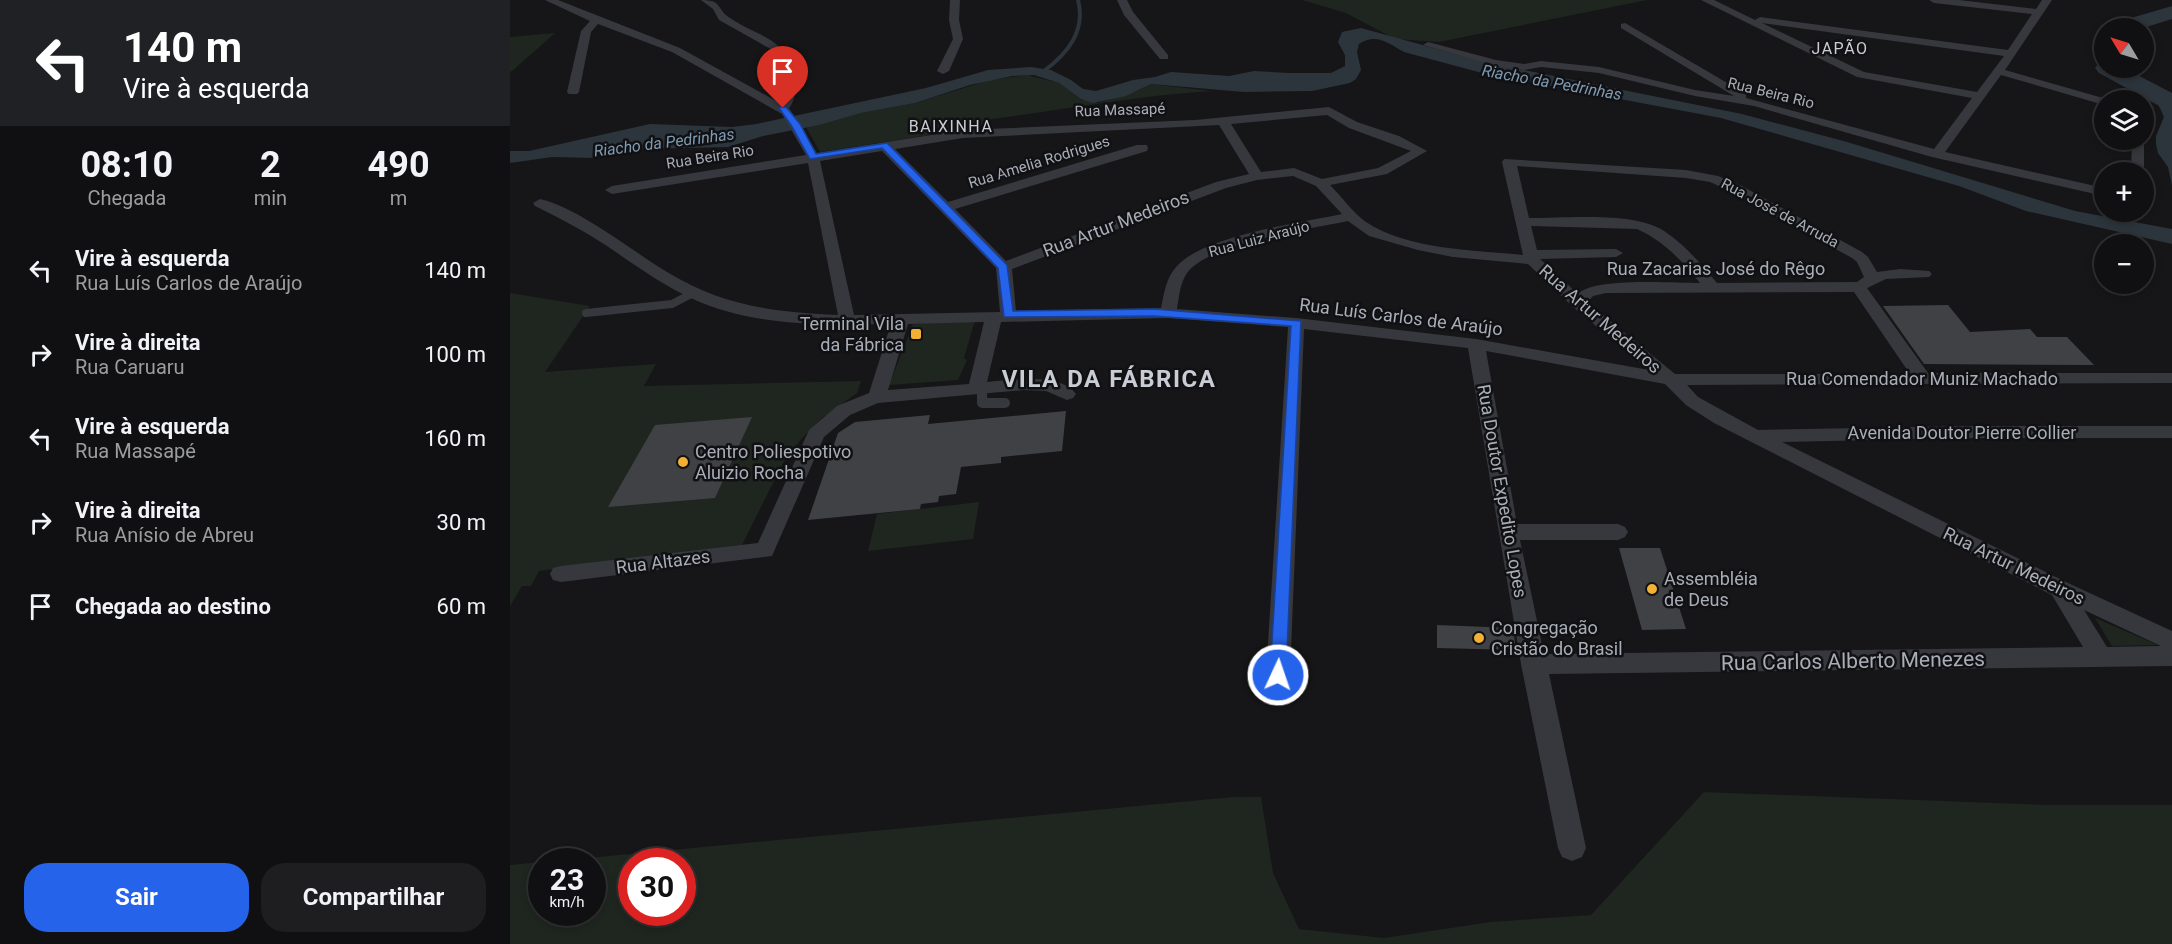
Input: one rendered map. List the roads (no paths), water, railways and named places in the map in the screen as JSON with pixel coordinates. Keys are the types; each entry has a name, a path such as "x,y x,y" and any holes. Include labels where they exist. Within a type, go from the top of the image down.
{"street":[{"path":"550,0 676,50 785,110 813,157 847,320"},
{"path":"572,10 586,0"},
{"path":"706,0 717,8 726,20 777,49 786,65 790,90 785,110"},
{"path":"943,71 958,39 954,20 955,0"},
{"path":"1122,0 1128,13 1164,57"},
{"path":"1706,0 1861,75 1980,96"},
{"path":"1934,0 2038,12"},
{"path":"1937,154 2011,54 2047,0"},
{"path":"1742,18 2011,54"},
{"path":"573,92 586,31 596,20"},
{"path":"1625,26 1755,103"},
{"name":"Rua Beira Rio","path":"1428,45 1496,63 1524,67 1541,64 1599,70 1695,93 1755,103 1937,154 2094,190"},
{"path":"1998,71 2094,98"},
{"name":"Rua Massapé","path":"813,157 884,145 998,131 1223,122 1329,111 1353,125 1395,139 1420,151 1382,171 1322,183"},
{"path":"1223,122 1257,176"},
{"path":"884,145 1004,267 1001,315 980,389"},
{"name":"Rua Amelia Rodrigues","path":"945,208 1142,148"},
{"name":"Rua Beira Rio","path":"612,190 813,157"},
{"name":"Rua José de Arruda","path":"1524,222 1509,162 1666,173 1713,179 1735,188 1863,260 1866,282 1923,379"},
{"name":"Rua Artur Medeiros","path":"1004,267 1195,194 1257,176 1294,172 1322,183 1350,216 1374,232 1418,246 1453,253 1532,258 1578,303 1671,380 1692,401 1752,436 2060,590 2172,641"},
{"name":"Rua Luís Carlos de Araújo","path":"540,202 580,223 665,278 693,293 714,302 766,314 847,320 1168,313 1296,323 1476,344 1671,380"},
{"name":"Rua Luiz Araújo","path":"1168,313 1178,275 1187,264 1202,253 1234,243 1350,216"},
{"path":"1616,253 1532,258 1524,222 1629,222 1642,225 1678,250 1712,286"},
{"name":"Rua Zacarias José do Rêgo","path":"1578,303 1587,293 1605,288 1866,282 1885,274 1924,274"},
{"path":"901,319 877,397 1033,384 1057,387 1067,394"},
{"path":"1278,675 1296,323"},
{"name":"Rua Doutor Expedito Lopes","path":"1476,344 1533,664 1572,848"},
{"name":"Rua Comendador Muniz Machado","path":"1671,380 2172,378"},
{"name":"Rua Altazes","path":"561,574 765,550 816,434 828,420 845,408 877,397"},
{"name":"Avenida Doutor Pierre Collier","path":"1752,436 1969,432 2172,432"},
{"path":"1508,532 1618,532"},
{"path":"2060,590 2101,658"},
{"name":"Rua Carlos Alberto Menezes","path":"1533,664 2172,656"}],"lane":[{"path":"586,313 672,304 693,293"},
{"path":"980,389 982,403 1005,402"}],"water":[{"path":"1361,28 1484,62 1742,114 1847,142 2075,211 2094,215 2094,222 2134,222 2172,229 2172,244 2154,240 2154,234 2128,234 2026,211 1959,186 1721,118 1482,73 1404,52 1377,39 1359,44 1357,52 1361,70 1356,79 1350,83 1312,91 1244,92 1151,84 1126,96 1093,103 1081,99 1059,83 1034,75 1012,76 970,85 915,103 763,136 728,147 639,149 595,158 552,157 510,163 510,151 529,151 650,124 732,127 756,124 926,88 988,70 1031,67 1051,70 1083,89 1096,91 1171,72 1229,76 1254,71 1331,73 1345,66 1345,55 1338,42 1342,32"},
{"path":"2134,78 2152,90 2139,90 2113,79"},
{"path":"2154,91 2172,103 2172,185 2168,167 2158,153 2156,144 2156,136 2164,117 2156,103"}],"waterway":[{"path":"1044,71 1061,57 1073,40 1079,22 1078,0"},
{"name":"Riacho da Pedrinhas","path":"2153,18 2172,12"},
{"name":"Riacho da Pedrinhas","path":"2126,78 2172,103"}],"place":[{"name":"Terminal Vila da Fábrica","path":"916,334"},
{"name":"Centro Poliespotivo Aluizio Rocha","path":"683,462"},
{"name":"Assembléia de Deus","path":"1652,589"},
{"name":"Congregação Cristão do Brasil","path":"1479,638"}],"district":[{"name":"JAPÃO","path":"1840,48"},
{"name":"BAIXINHA","path":"951,126"},
{"name":"VILA DA FÁBRICA","path":"1109,379"}]}
